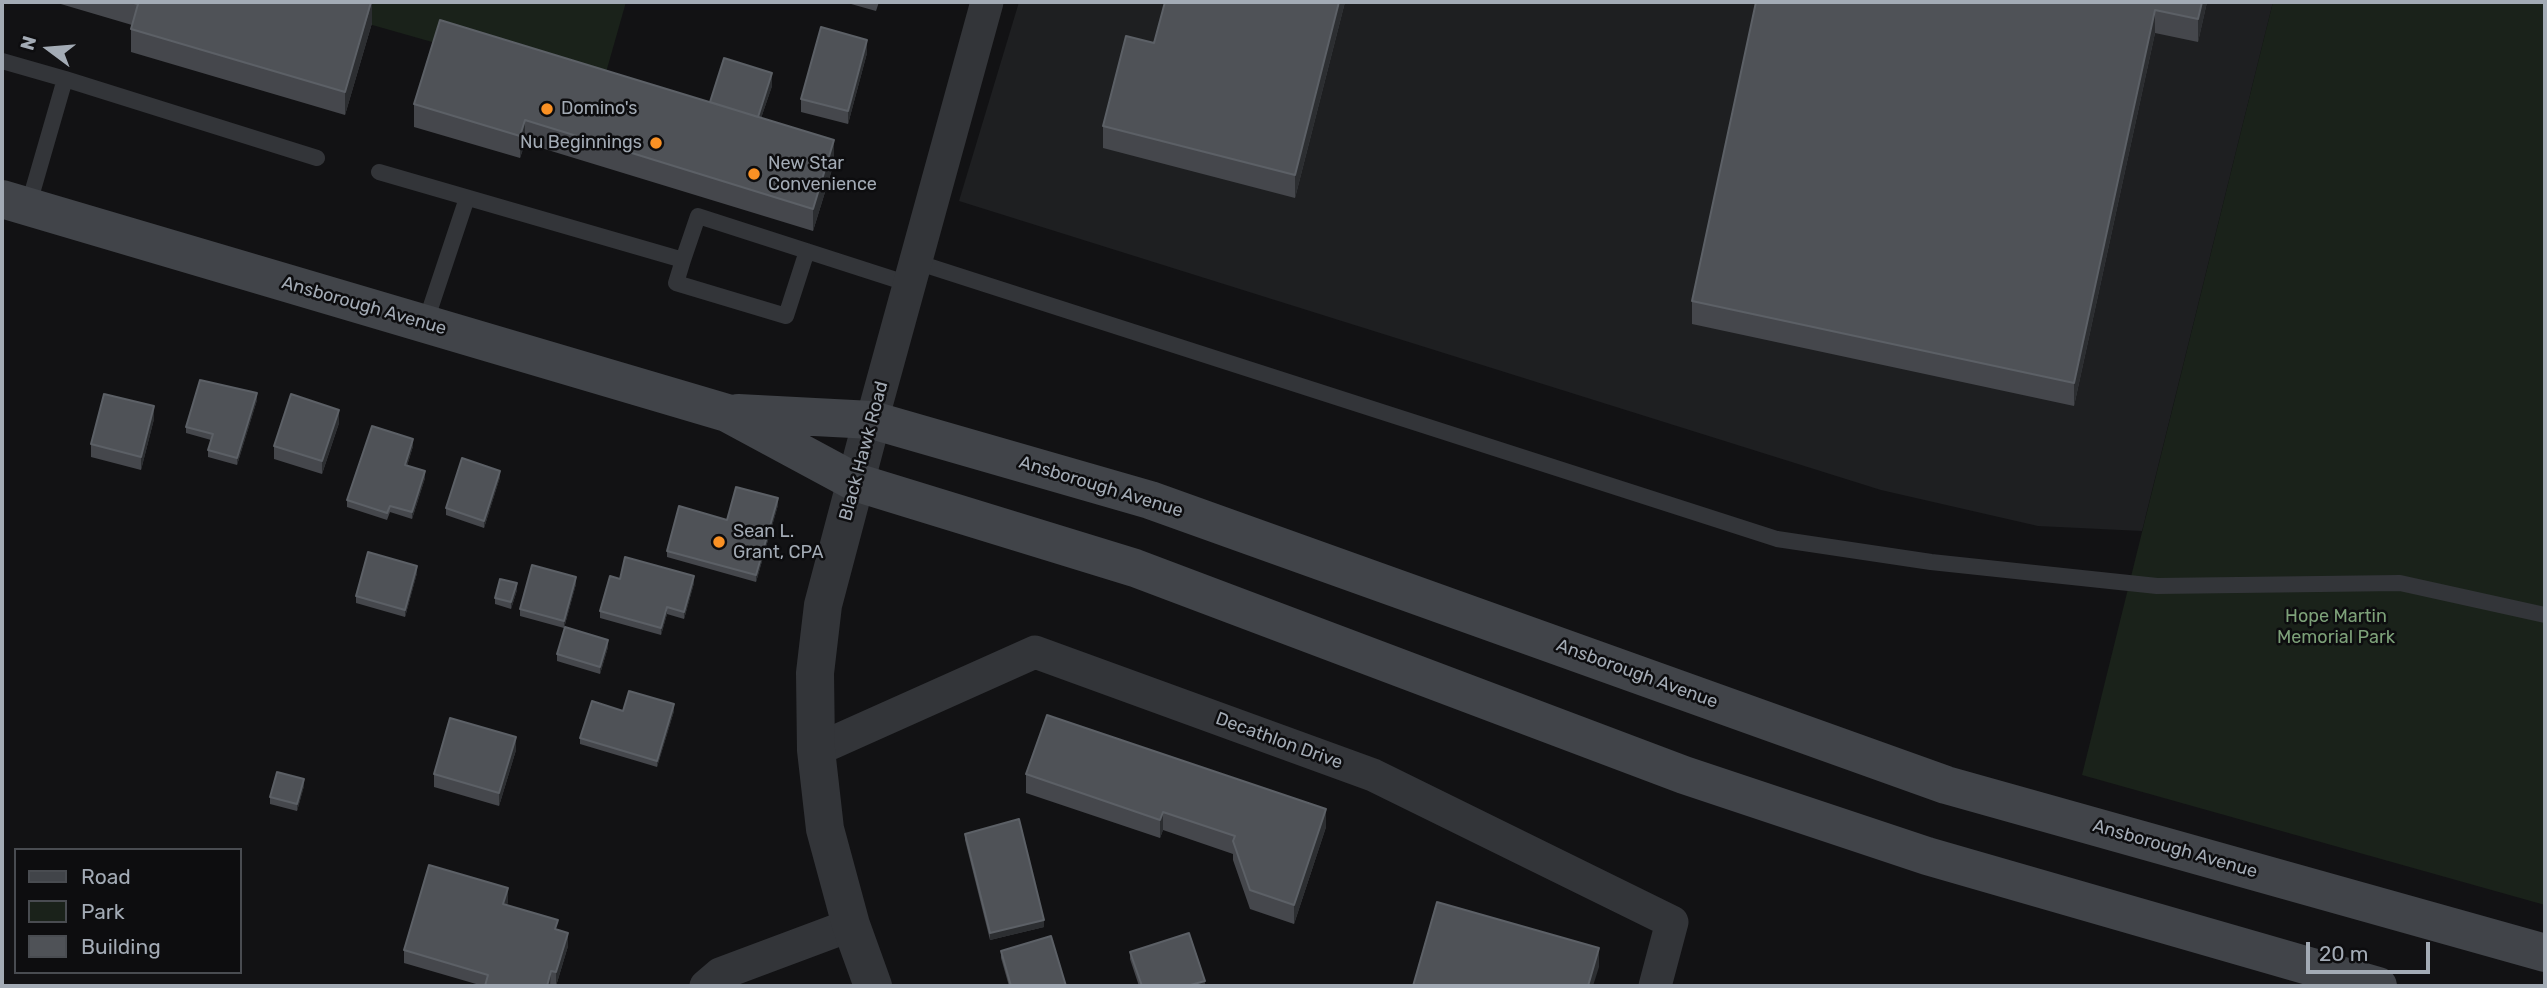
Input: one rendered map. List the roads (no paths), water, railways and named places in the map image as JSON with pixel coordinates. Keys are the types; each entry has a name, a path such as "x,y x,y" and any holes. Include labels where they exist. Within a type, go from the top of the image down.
{"main road":[{"name":"Ansborough Avenue","path":"15,203 727,413 855,482 1135,568 1684,775 1927,856 2378,986"},
{"name":"Ansborough Avenue","path":"727,413 872,420 1150,500 1946,785 2545,953"}],"street":[{"name":"Black Hawk Road","path":"873,986 851,925 825,829 816,750 815,673 823,605 987,2"},
{"name":"Decathlon Drive","path":"816,750 1035,652 1373,775 1672,922 1655,986"},
{"path":"706,986 720,974 851,925"}],"lane":[{"path":"2,61 317,158"},
{"path":"15,203 65,79"},
{"path":"379,172 684,261"},
{"path":"425,324 467,198"},
{"path":"807,251 786,316 676,283 698,216 807,251 912,273 1777,539 1931,562 2157,586 2400,583 2545,615"}],"place":[{"name":"Domino's","path":"547,109"},
{"name":"Nu Beginnings","path":"656,143"},
{"name":"New Star Convenience","path":"754,174"},
{"name":"Sean L. Grant, CPA","path":"719,542"}],"park label":[{"name":"Hope Martin Memorial Park","path":"2336,627"}]}
